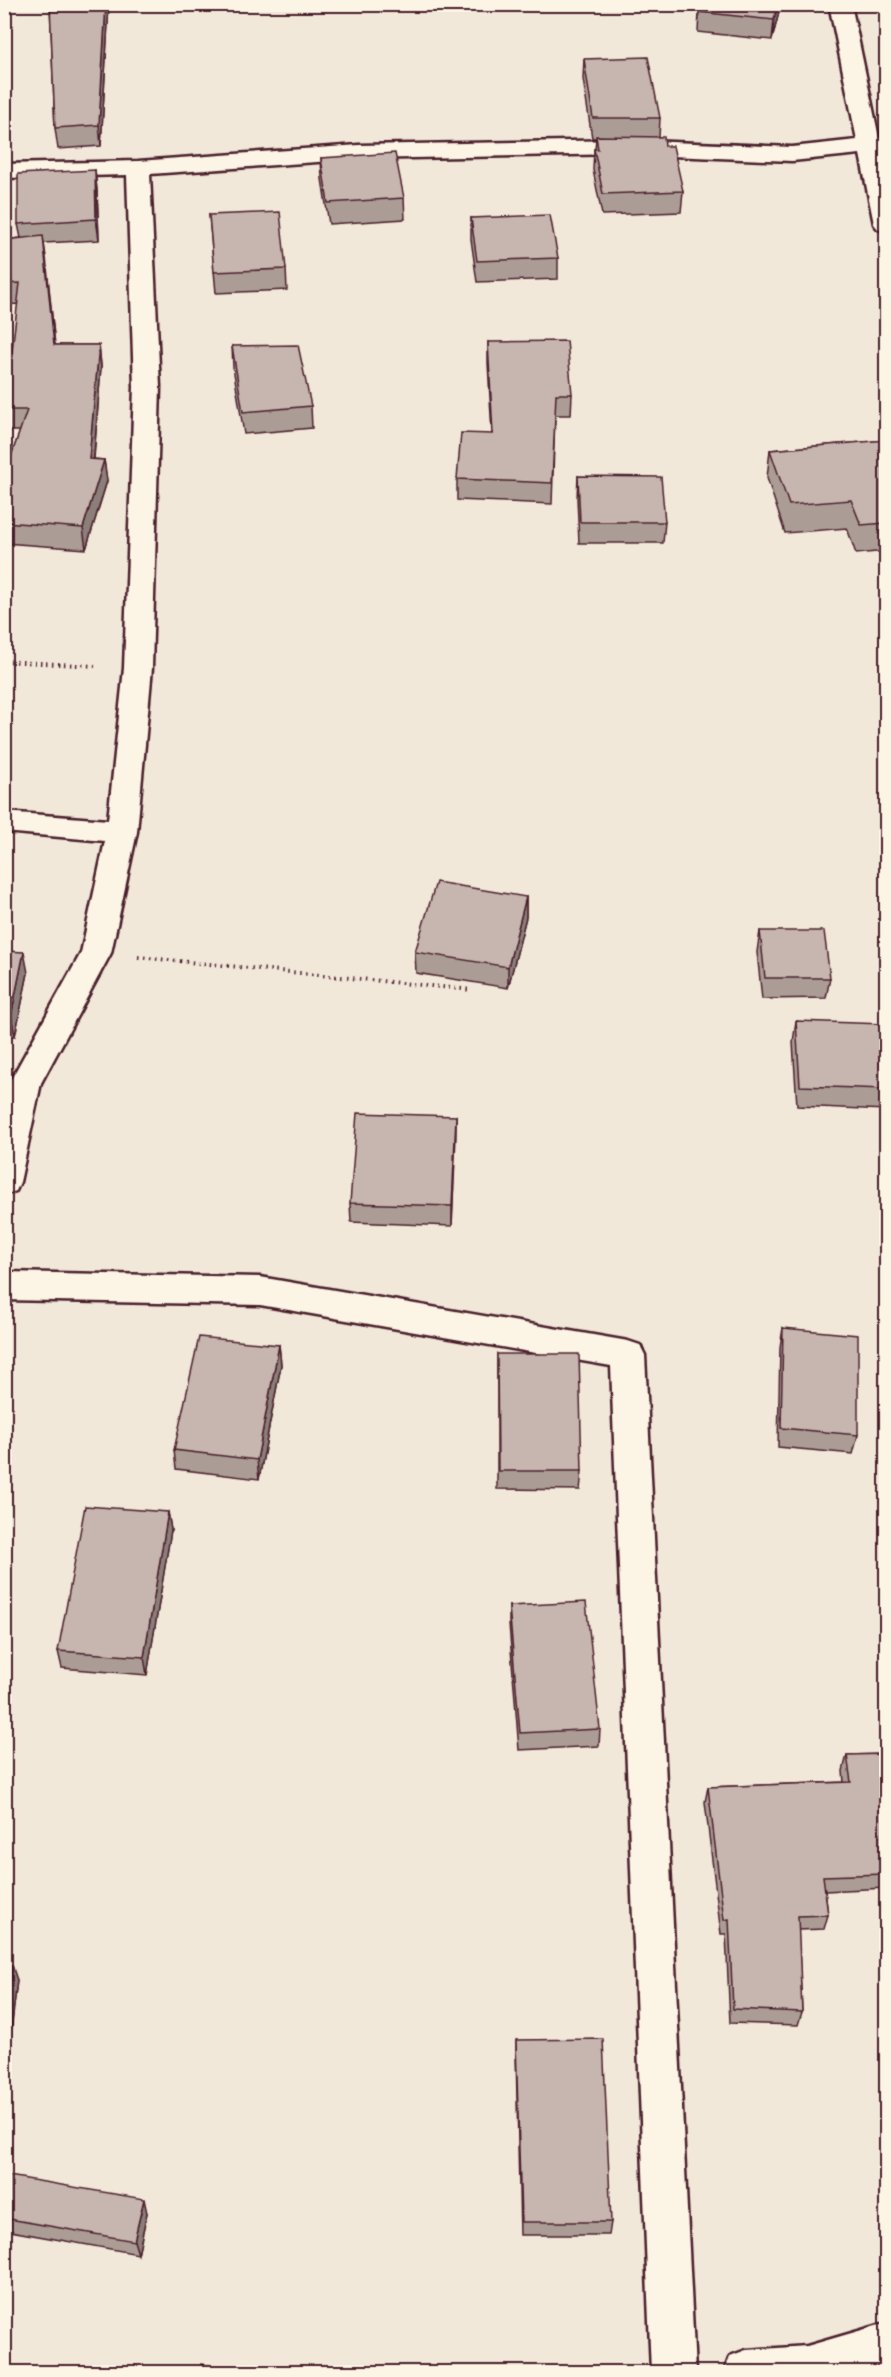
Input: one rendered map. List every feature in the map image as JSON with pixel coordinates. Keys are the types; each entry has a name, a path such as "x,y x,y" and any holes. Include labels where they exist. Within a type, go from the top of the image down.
{"street":[{"path":"840,4 879,145 886,224"},
{"path":"4,171 138,168 359,152 624,147 792,154 879,145"},
{"path":"4,1182 25,1083 96,953 122,832 138,668 147,387 138,168"},
{"path":"4,822 122,832"},
{"path":"4,1286 260,1291 628,1355 673,2373"},
{"path":"746,2373 807,2368 886,2345"}],"path":[{"path":"4,661 138,668"},
{"path":"96,953 472,990"}],"building":[{"path":"50,4 106,4 99,125 55,128"},
{"path":"701,4 778,4 774,20 699,12"},
{"path":"648,57 660,118 593,118 584,59"},
{"path":"596,136 664,137 665,146 673,146 683,191 603,194 594,149 598,149"},
{"path":"395,153 404,198 328,203 321,158"},
{"path":"95,170 96,219 18,224 18,174"},
{"path":"280,212 286,269 214,272 209,215"},
{"path":"550,215 558,258 477,261 471,218"},
{"path":"43,236 54,345 99,345 89,459 104,460 83,528 4,522 4,477 27,410 5,410 20,283 4,284 4,240"},
{"path":"567,341 572,394 556,394 552,483 457,479 461,433 493,434 488,342"},
{"path":"298,345 311,406 243,412 232,346"},
{"path":"886,440 886,523 861,525 851,500 789,505 770,450"},
{"path":"578,476 661,477 665,522 580,522"},
{"path":"436,882 526,897 508,967 415,952"},
{"path":"760,931 824,931 830,978 765,978"},
{"path":"4,951 24,952 11,1016 4,1015"},
{"path":"796,1021 885,1024 886,1089 800,1086"},
{"path":"357,1113 456,1116 452,1206 350,1203"},
{"path":"783,1328 858,1335 858,1435 781,1428"},
{"path":"199,1337 279,1345 257,1460 174,1450"},
{"path":"497,1354 579,1354 582,1471 498,1471"},
{"path":"85,1506 168,1512 144,1657 58,1651"},
{"path":"586,1602 600,1729 520,1733 509,1606"},
{"path":"886,1754 886,1874 823,1876 828,1915 798,1916 802,2012 733,2009 729,1919 724,1920 708,1787 851,1782 847,1755"},
{"path":"4,1964 12,1965 5,2025 4,2025"},
{"path":"603,2039 611,2222 521,2222 516,2040"},
{"path":"9,2176 144,2199 134,2241 4,2218 4,2195"},
{"path":"886,2362 886,2373 865,2373"},
{"path":"201,2364 256,2373 199,2373"}]}
